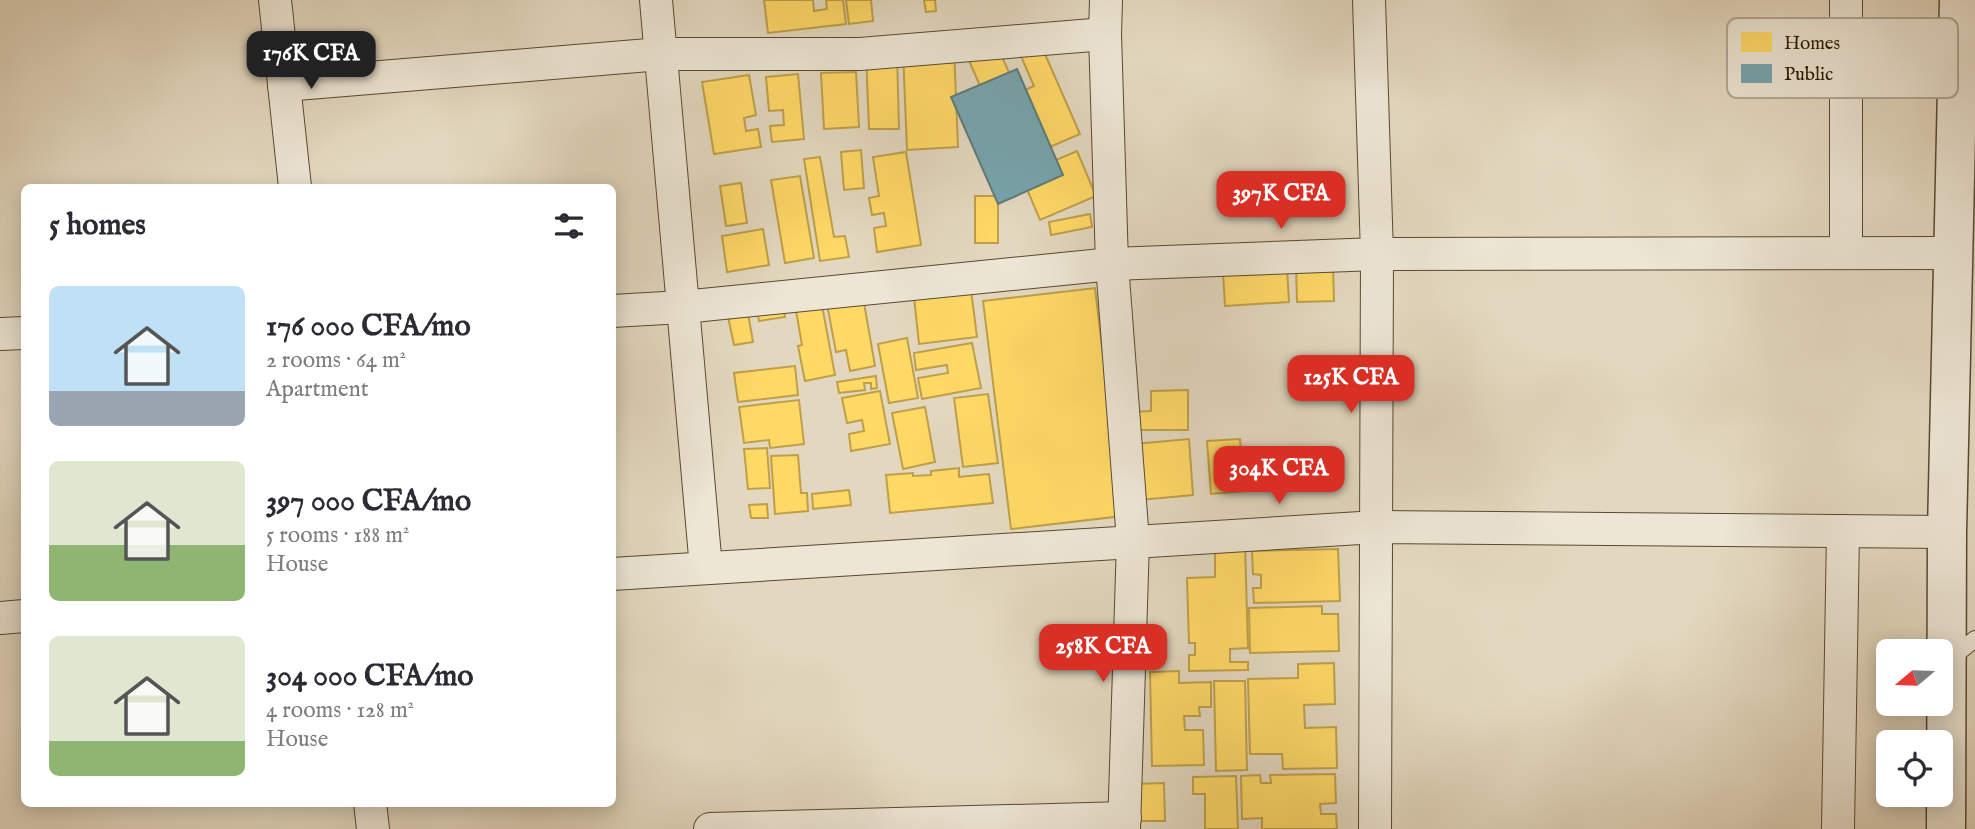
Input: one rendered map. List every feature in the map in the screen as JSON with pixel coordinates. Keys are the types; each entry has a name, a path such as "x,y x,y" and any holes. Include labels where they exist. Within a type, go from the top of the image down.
{"street":[{"path":"275,0 295,184"},
{"path":"656,0 706,568"},
{"path":"710,829 1125,823 1133,541 1112,264 1106,0"},
{"path":"1369,0 1377,254 1375,829"},
{"path":"1846,0 1846,18"},
{"path":"1958,51 1959,0"},
{"path":"284,85 661,54 860,54 1105,34"},
{"path":"1846,98 1846,252"},
{"path":"1946,829 1961,650 1947,533 1957,98"},
{"path":"616,311 683,307 1112,264 1377,254 1954,253"},
{"path":"0,334 21,333"},
{"path":"616,574 1377,527 1947,533"},
{"path":"1838,829 1843,531"},
{"path":"0,618 21,616"},
{"path":"370,807 373,829"}],"building: Homes":[{"path":"764,0 813,0 814,11 827,9 826,0 843,0 846,24 768,33"},
{"path":"846,0 871,0 873,21 849,24"},
{"path":"924,0 935,0 936,11 926,12"},
{"path":"1034,29 1080,134 1013,163 968,58 997,45 1018,93 1034,86 1013,38"},
{"path":"954,48 958,147 907,150 903,51"},
{"path":"897,53 899,129 869,129 866,54"},
{"path":"856,72 859,127 824,129 821,73"},
{"path":"798,74 804,139 772,142 770,126 784,125 783,110 769,111 766,77"},
{"path":"749,75 756,115 744,118 746,131 758,129 761,147 714,154 702,82"},
{"path":"861,150 864,188 844,190 841,152"},
{"path":"1077,151 1096,196 1040,220 1021,175"},
{"path":"906,152 921,245 877,252 874,228 886,226 884,213 872,215 869,198 879,196 873,157"},
{"path":"820,157 834,237 845,236 849,257 820,261 804,159"},
{"path":"800,176 814,258 785,263 771,180"},
{"path":"741,183 747,223 726,226 720,186"},
{"path":"975,196 998,196 998,243 975,243"},
{"path":"1090,214 1092,227 1051,235 1049,222"},
{"path":"763,229 769,265 727,272 722,236"},
{"path":"1296,264 1333,264 1334,301 1297,302"},
{"path":"1287,268 1289,302 1225,306 1223,273"},
{"path":"1095,288 1122,516 1011,529 983,301"},
{"path":"971,290 977,337 919,344 914,297"},
{"path":"781,295 785,317 759,321 755,300"},
{"path":"863,297 875,366 850,371 846,350 836,352 827,304"},
{"path":"821,300 835,375 805,381 798,346 802,345 795,305"},
{"path":"747,308 753,342 734,345 727,312"},
{"path":"907,338 918,398 889,403 878,344"},
{"path":"972,343 981,388 922,399 918,378 948,373 947,365 916,370 914,353"},
{"path":"795,366 798,395 738,402 734,373"},
{"path":"876,376 877,388 871,389 871,383 864,383 865,390 839,393 837,382"},
{"path":"1188,390 1188,430 1134,430 1133,412 1151,411 1151,391"},
{"path":"880,391 890,444 851,451 849,434 864,431 862,420 847,423 842,398"},
{"path":"988,394 998,463 963,467 954,398"},
{"path":"799,400 804,444 770,448 769,440 744,443 739,407"},
{"path":"925,407 935,462 903,469 892,413"},
{"path":"1189,439 1193,495 1140,500 1135,444"},
{"path":"1240,439 1244,491 1211,494 1207,441"},
{"path":"767,448 770,488 748,489 744,449"},
{"path":"798,455 801,493 807,493 808,511 775,514 771,456"},
{"path":"1261,458 1281,458 1280,489 1261,489"},
{"path":"959,468 959,477 989,474 993,503 890,513 886,475 931,475 931,471"},
{"path":"849,490 851,505 813,509 812,494"},
{"path":"767,504 768,518 751,518 749,505"},
{"path":"1245,544 1248,648 1230,649 1230,662 1248,662 1248,670 1189,671 1189,655 1195,655 1195,643 1189,643 1187,578 1215,577 1215,545"},
{"path":"1338,549 1340,601 1254,603 1253,588 1261,588 1261,575 1253,574 1252,551"},
{"path":"1322,606 1322,614 1338,614 1339,651 1250,653 1249,608"},
{"path":"1334,663 1335,704 1304,705 1305,728 1336,727 1337,768 1283,769 1282,754 1250,754 1248,679 1298,678 1298,664"},
{"path":"1179,671 1179,683 1211,682 1211,707 1199,707 1200,716 1184,716 1185,730 1203,730 1204,765 1152,766 1150,672"},
{"path":"1214,681 1245,681 1247,770 1216,771"},
{"path":"1335,774 1336,803 1320,804 1321,814 1336,814 1337,829 1262,829 1262,818 1242,819 1241,776 1260,775 1261,783 1271,783 1270,775"},
{"path":"1236,776 1238,829 1205,829 1205,794 1193,794 1193,777"},
{"path":"1164,783 1165,821 1131,821 1130,784"}],"building: Public":[{"path":"1017,69 1063,175 998,204 951,97"}]}
